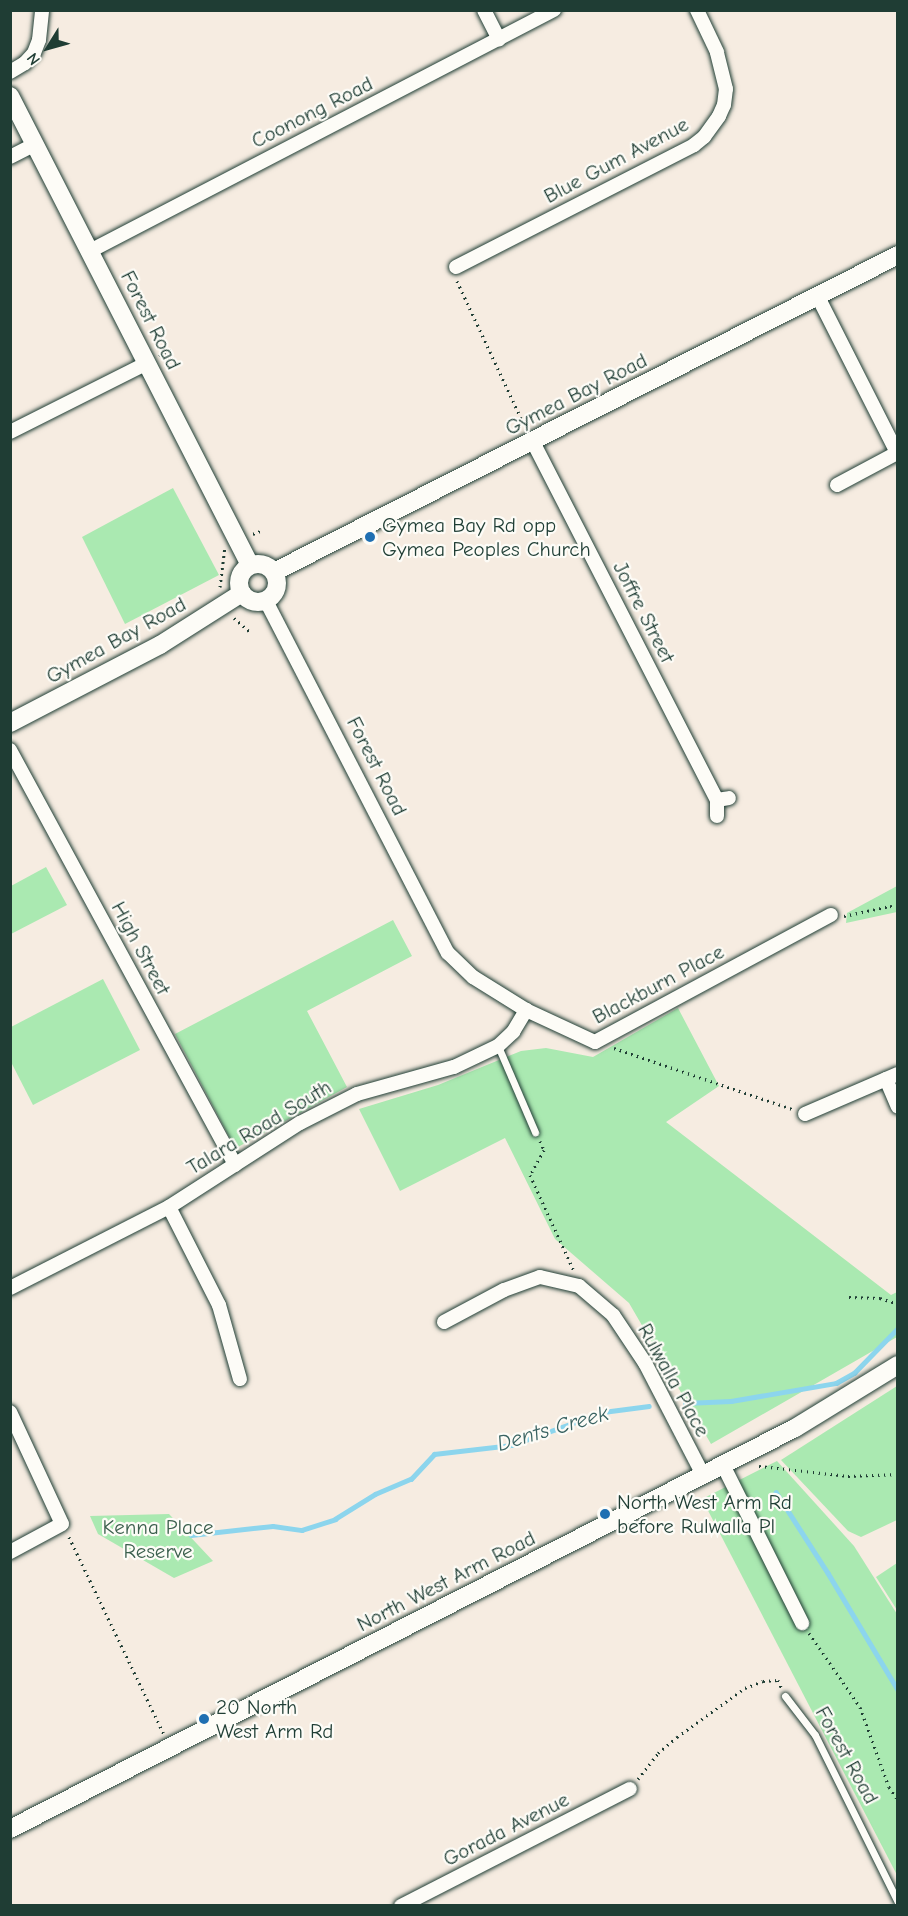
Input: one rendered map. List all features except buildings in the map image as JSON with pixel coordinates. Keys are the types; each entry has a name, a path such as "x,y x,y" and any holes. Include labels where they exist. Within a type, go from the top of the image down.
{"street":[{"path":"10,72 25,63 34,52 39,40 42,10"},
{"path":"484,10 499,39"},
{"name":"Coonong Road","path":"90,251 554,10"},
{"name":"Blue Gum Avenue","path":"456,267 694,145 709,132 724,105 726,89 717,52 697,10"},
{"name":"Forest Road","path":"10,96 250,566"},
{"path":"10,157 34,145"},
{"name":"Gymea Bay Road","path":"274,572 897,255"},
{"path":"817,295 897,454 837,485"},
{"path":"10,432 147,363"},
{"name":"Joffre Street","path":"533,442 723,799 717,816"},
{"path":"266,565 274,572 276,592 266,601 255,602 242,593 239,587 241,574 250,566 266,565"},
{"name":"Gymea Bay Road","path":"10,723 160,645 242,593"},
{"name":"Forest Road","path":"266,601 448,953"},
{"name":"High Street","path":"10,750 235,1165"},
{"name":"Blackburn Place","path":"448,953 473,977 526,1010 595,1042 831,915"},
{"name":"Talara Road South","path":"10,1288 169,1207 300,1123 357,1094 454,1067 498,1046 513,1032 526,1010"},
{"path":"805,1114 892,1077 897,1107"},
{"path":"169,1207 219,1305 240,1379"},
{"name":"Rulwalla Place","path":"444,1322 504,1290 540,1277 579,1286 613,1316 645,1363 703,1475"},
{"name":"North West Arm Road","path":"10,1829 723,1465 824,1412 897,1365"},
{"path":"10,1412 62,1524 10,1552"},
{"path":"723,1465 802,1623"},
{"name":"Gorada Avenue","path":"401,1905 630,1789"}],"lane":[{"path":"498,1046 535,1132"},
{"name":"Forest Road","path":"785,1696 815,1735 897,1902"}],"path":[{"path":"456,267 458,286 533,442"},
{"path":"253,534 260,531"},
{"path":"220,578 223,552 226,548"},
{"path":"831,915 851,916 890,906 897,907"},
{"path":"595,1042 805,1114"},
{"path":"535,1132 544,1150 530,1175 569,1256 579,1286"},
{"path":"849,1297 880,1298 897,1305"},
{"path":"754,1465 848,1476 897,1474"},
{"path":"62,1524 165,1735"},
{"path":"802,1623 860,1707 889,1787 897,1800"},
{"path":"630,1789 658,1753 745,1689 764,1681 778,1680 785,1696"}],"green space":[{"path":"173,488 219,575 125,624 82,537"},
{"path":"46,867 67,905 11,934 11,886"},
{"path":"897,886 897,912 846,923 847,913"},
{"path":"393,920 412,956 307,1011 347,1087 238,1147 233,1144 175,1034"},
{"path":"103,979 140,1050 33,1105 11,1062 11,1027"},
{"path":"678,1008 719,1086 666,1122 891,1295 897,1292 897,1337 711,1444 629,1303 555,1239 505,1138 400,1191 359,1109 438,1085 521,1051 546,1048 593,1057"},
{"path":"897,1386 897,1520 861,1537 848,1531 781,1460"},
{"path":"777,1461 854,1546 897,1614 897,1875 702,1499"},
{"name":"Kenna Place Reserve","path":"169,1514 213,1561 174,1578 98,1534 90,1516"},
{"path":"897,1563 897,1610 876,1577"}],"waterway":[{"name":"Dents Creek","path":"685,1403 731,1401 836,1383 854,1373 898,1328"},
{"name":"Dents Creek","path":"191,1535 273,1526 302,1530 335,1519 375,1494 411,1479 434,1454 512,1445 603,1412 649,1406"},
{"path":"776,1492 898,1690"}],"place":[{"name":"Gymea Bay Rd opp Gymea Peoples Church","path":"370,537"},
{"name":"North West Arm Rd before Rulwalla Pl","path":"605,1514"},
{"name":"20 North West Arm Rd","path":"204,1719"}]}
